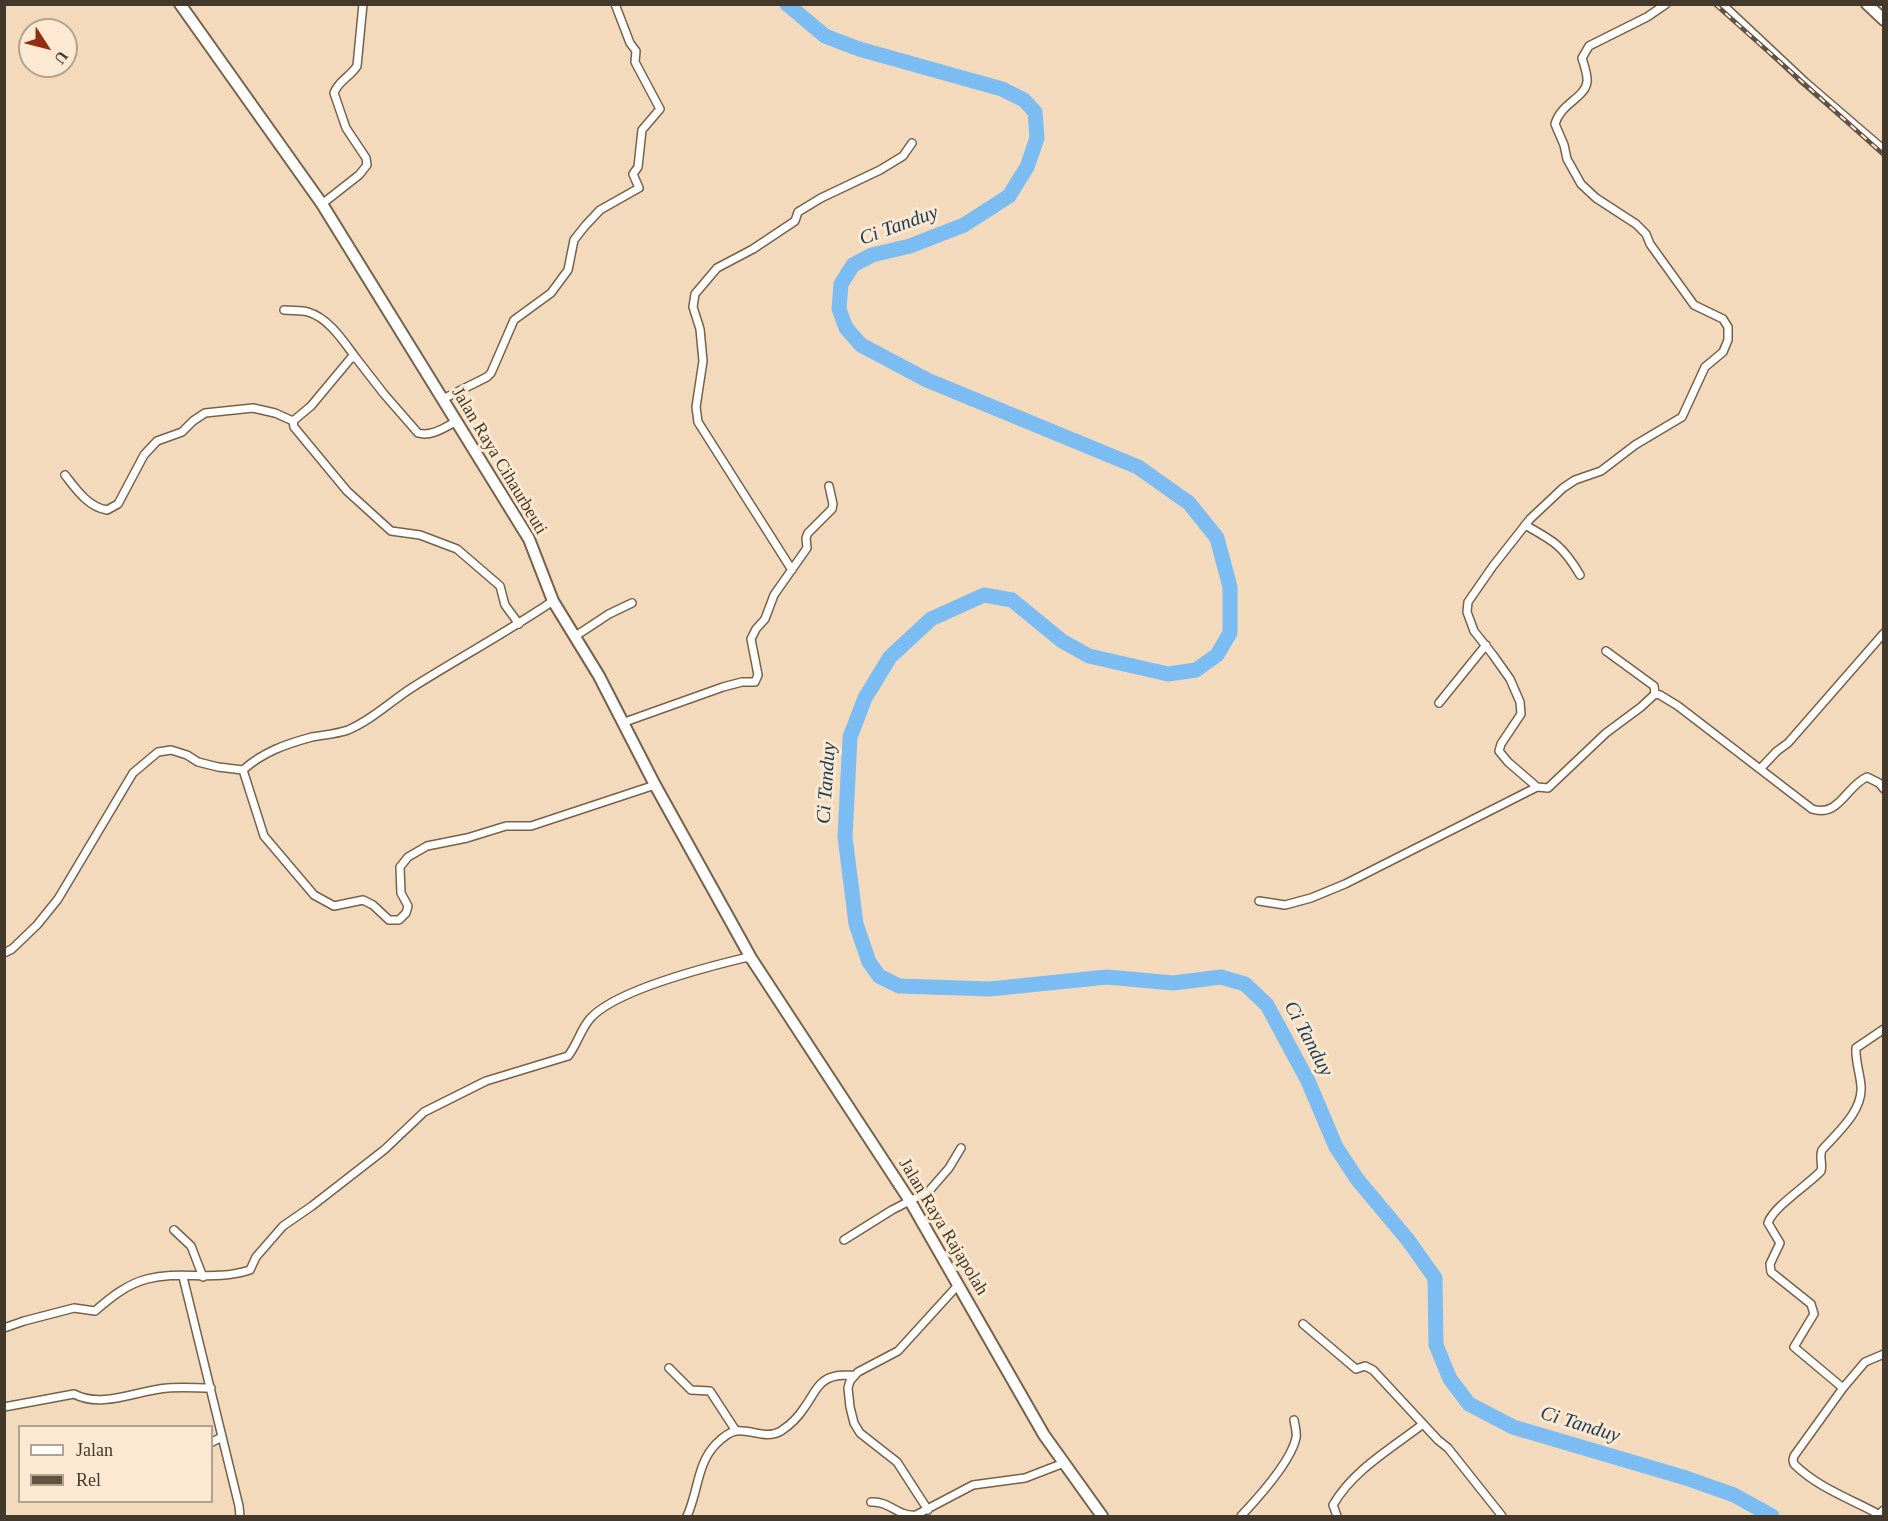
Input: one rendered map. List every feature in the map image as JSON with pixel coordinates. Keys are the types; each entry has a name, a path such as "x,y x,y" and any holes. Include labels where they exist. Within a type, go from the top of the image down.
{"highway":[{"name":"Jalan Raya Cihaurbeuti","path":"180,4 322,204 529,539 552,601 599,676 655,785 751,958"},
{"path":"1867,4 1884,20"},
{"name":"Jalan Raya Rajapolah","path":"751,958 909,1201 1044,1435 1102,1516"}],"street":[{"path":"322,204 359,175 367,165 366,158 346,128 334,93 339,83 357,66 363,4"},
{"path":"443,399 488,377 514,320 551,293 568,270 574,240 585,226 600,210 639,188 633,174 638,168 642,130 660,110 635,62 636,51 630,43 615,4"},
{"path":"1655,694 1606,733 1551,786 1537,787 1499,751 1501,744 1518,720 1521,710 1520,702 1510,679 1474,631 1467,612 1468,602 1525,525 1569,483 1601,471 1635,445 1682,417 1698,387 1705,367 1723,352 1728,340 1728,327 1723,319 1694,305 1650,244 1646,234 1625,216 1596,198 1581,184 1567,159 1555,124 1561,110 1584,90 1587,81 1582,58 1589,46 1647,17 1666,4"},
{"path":"1722,4 1805,82 1884,150"},
{"path":"792,570 698,422 696,407 703,361 700,329 693,307 694,298 701,286 720,265 753,249 795,221 798,212 817,200 900,158 912,143"},
{"path":"284,310 308,312 319,317 339,336 418,433 431,434 457,421"},
{"path":"293,422 311,406 351,358 356,358"},
{"path":"65,475 80,494 99,509 107,510 117,504 144,455 157,441 182,432 205,413 253,408 275,413 293,422 294,427 347,491 391,531 420,535 457,549 500,586 505,606 519,624"},
{"path":"622,723 723,687 741,682 755,682 758,675 751,639 765,619 774,595 807,548 808,533 832,509 829,486"},
{"path":"1525,525 1550,538 1559,546 1569,556 1580,575"},
{"path":"4,953 37,925 58,899 134,772 158,752 171,750 187,755 198,762 243,770 261,755 276,748 346,730 374,715 411,689 519,624 552,601"},
{"path":"574,637 609,614 632,603"},
{"path":"1760,769 1788,743 1884,633"},
{"path":"1439,703 1486,645"},
{"path":"1606,651 1654,686 1655,694"},
{"path":"1655,694 1678,706 1797,799 1818,811 1834,808 1864,778 1873,779 1884,789"},
{"path":"243,770 264,836 314,895 334,906 363,900 374,905 389,920 399,920 406,913 408,906 400,893 400,867 408,857 428,846 467,838 506,826 531,826 655,785"},
{"path":"1259,901 1286,905 1328,891 1537,787"},
{"path":"4,1328 74,1308 95,1311 125,1288 145,1279 162,1276 234,1275 250,1270 256,1257 283,1226 384,1150 424,1112 486,1081 568,1056 575,1048 578,1037 589,1019 600,1010 634,992 700,969 751,958"},
{"path":"1843,1388 1794,1347 1814,1314 1811,1304 1771,1272 1770,1264 1780,1243 1768,1223 1777,1209 1821,1171 1820,1154 1822,1150 1853,1113 1860,1101 1861,1086 1856,1048 1884,1029"},
{"path":"844,1240 929,1191 949,1168 961,1148"},
{"path":"174,1230 190,1246 203,1277"},
{"path":"183,1277 240,1516"},
{"path":"687,1516 703,1464 717,1443 736,1431 766,1435 780,1432 804,1409 816,1388 823,1381 837,1375 854,1375 898,1350 958,1284"},
{"path":"1303,1324 1356,1369 1365,1366 1373,1370 1450,1451 1502,1516"},
{"path":"1881,1514 1840,1496 1809,1476 1794,1464 1793,1460 1843,1388 1865,1362 1884,1354"},
{"path":"669,1368 691,1390 710,1390 736,1431"},
{"path":"854,1375 848,1388 854,1423 860,1432 897,1462 928,1510"},
{"path":"4,1407 74,1394 81,1398 98,1399 167,1388 211,1388"},
{"path":"1241,1516 1261,1494 1295,1442 1297,1435 1294,1420"},
{"path":"1337,1516 1333,1505 1350,1483 1423,1424"},
{"path":"213,1442 222,1437"},
{"path":"871,1502 884,1503 907,1516 916,1515 973,1485 1025,1478 1064,1463"}],"waterway":[{"name":"Ci Tanduy","path":"787,4 825,36 859,49 1002,89 1024,100 1035,112 1037,138 1027,167 1009,196 964,225 910,246 872,255 853,265 841,284 839,309 846,328 861,345 927,380 1138,467 1189,503 1217,538 1230,587 1230,633 1217,655 1196,670 1168,674 1089,656 1062,641 1012,600 984,595 931,619 890,657 865,698 850,737 845,837 856,924 869,962 879,976 899,986 990,989 1107,977 1173,983 1221,977 1245,984 1267,1005 1308,1081 1336,1147 1357,1179 1408,1240 1435,1278 1436,1345 1450,1379 1469,1404 1513,1427 1686,1478 1734,1495 1772,1516"}],"railway":[{"path":"1715,4 1884,155"}]}
